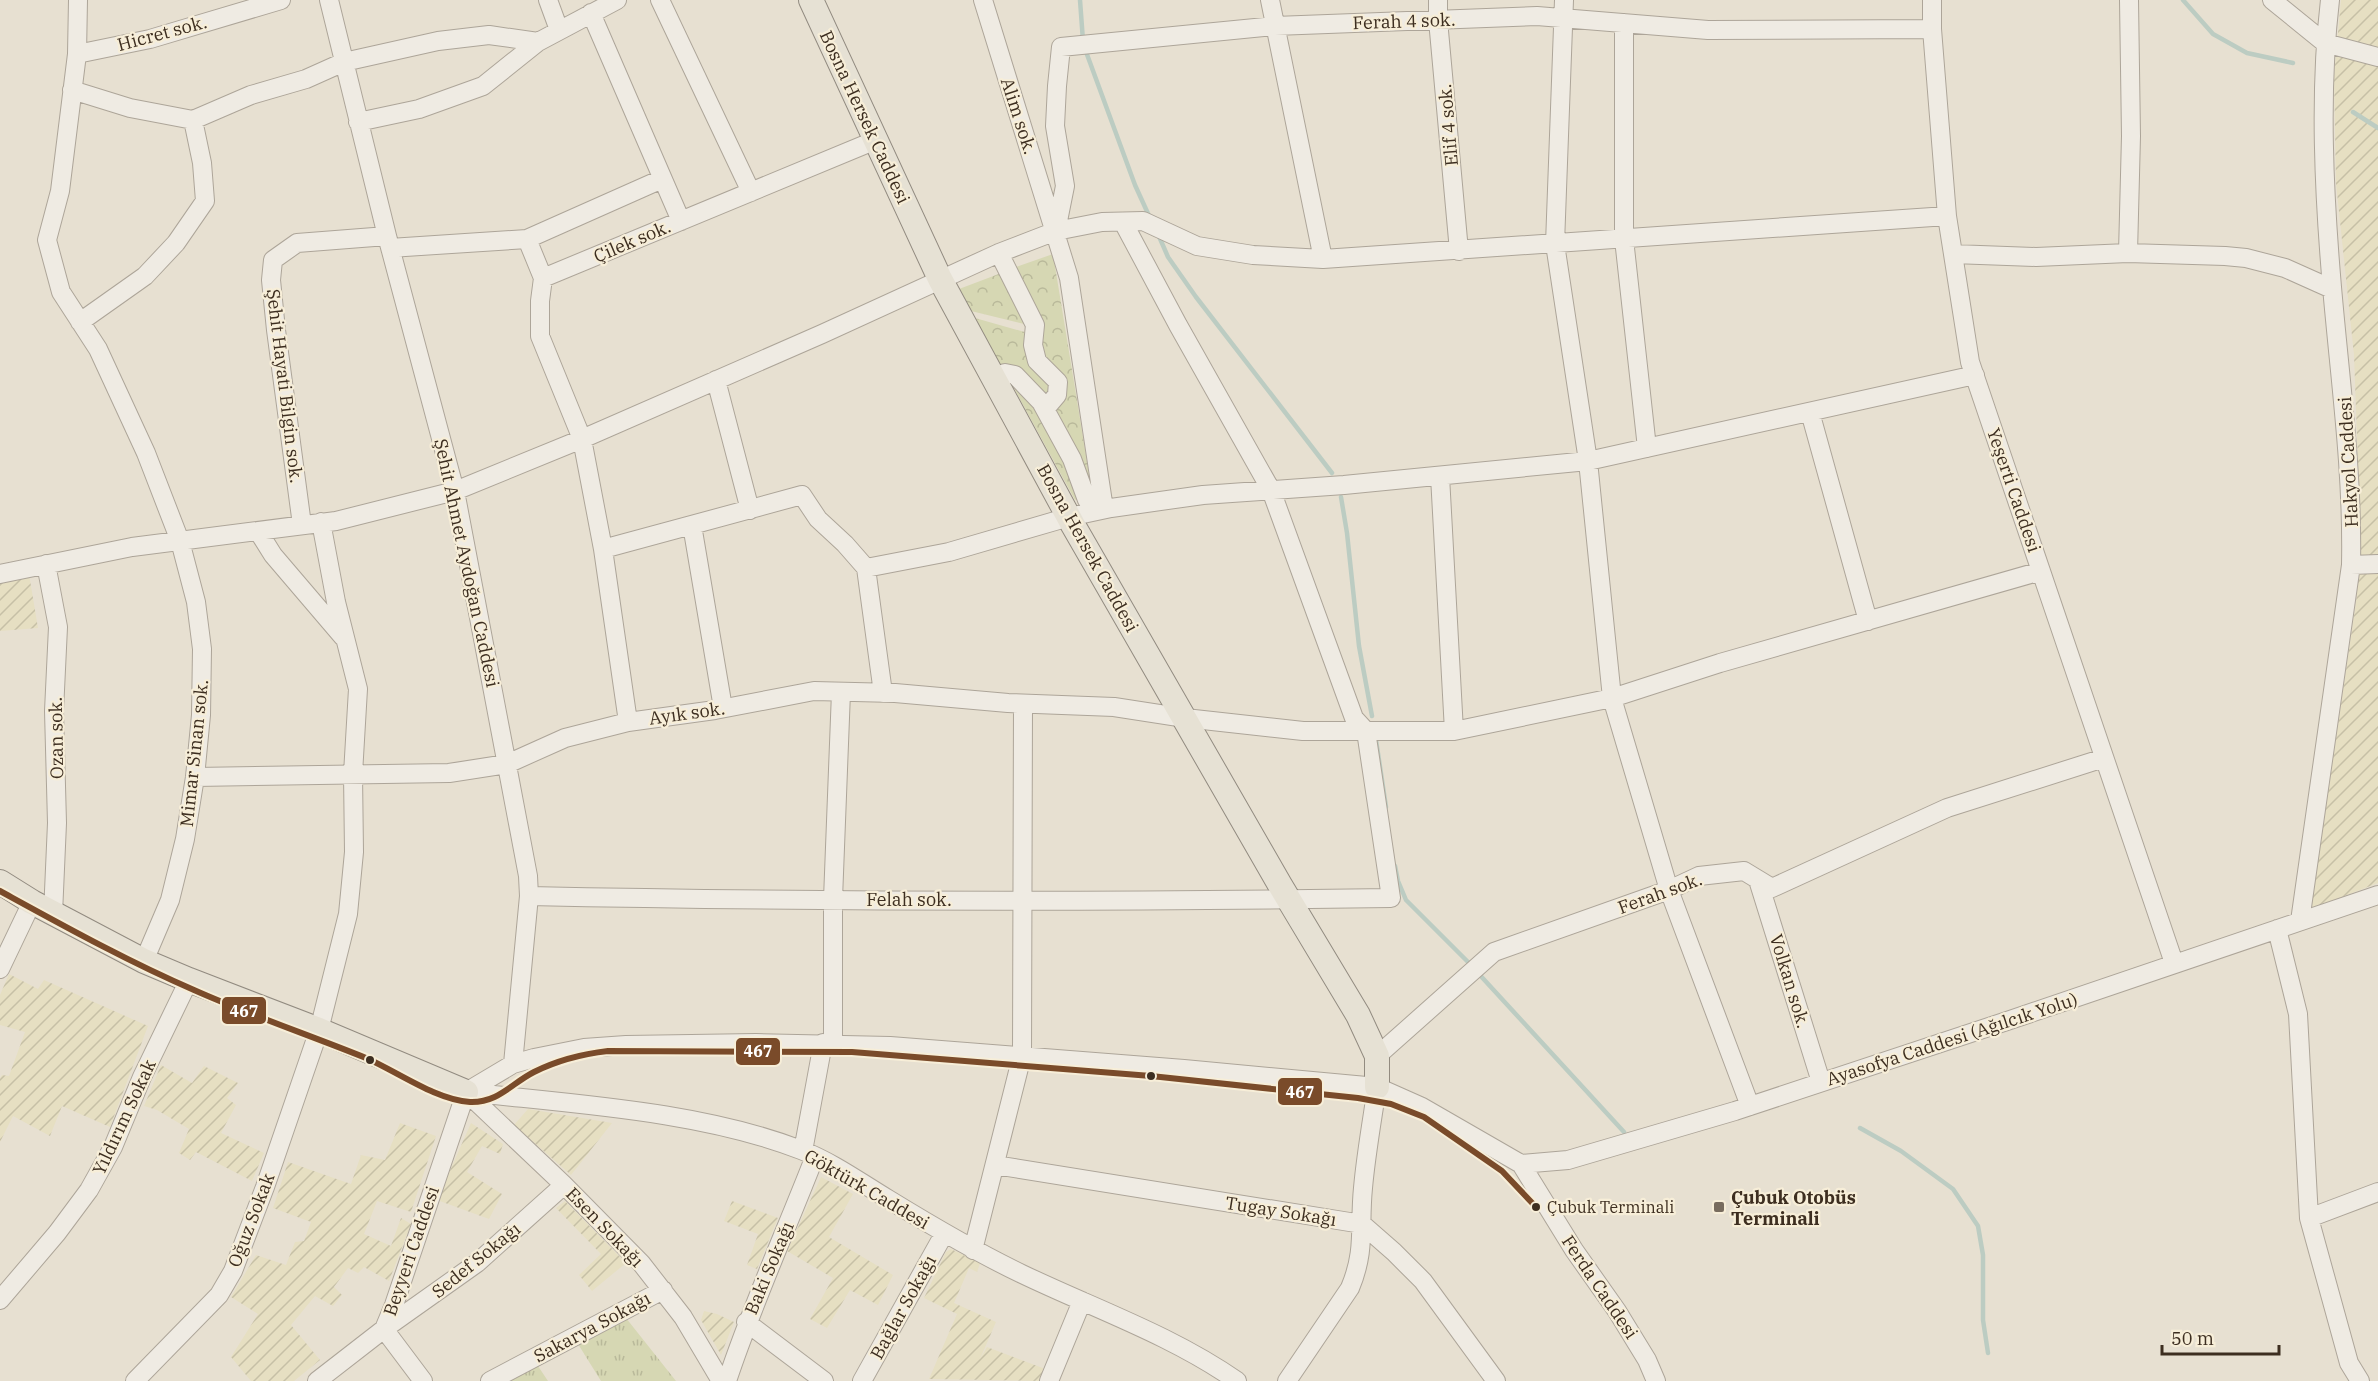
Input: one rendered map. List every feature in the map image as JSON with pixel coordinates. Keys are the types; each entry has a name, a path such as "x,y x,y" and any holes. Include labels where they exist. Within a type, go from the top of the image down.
{"main road":[{"name":"Bosna Hersek Caddesi","path":"811,0 940,279 1069,517 1289,900 1358,1015 1377,1056 1377,1087"},
{"path":"0,882 42,908 144,961 319,1030 466,1092"}],"street":[{"name":"Mimar Sinan sok.","path":"78,0 77,54 60,191 47,240 61,292 98,349 141,443 180,541 196,602 202,649 201,715 195,777 185,839 170,900 144,961"},
{"name":"Hicret sok.","path":"77,54 150,39 280,0"},
{"name":"Şehit Ahmet Aydoğan Caddesi","path":"330,0 358,122 455,491 528,876 529,896 513,1064"},
{"path":"548,0 560,30"},
{"path":"358,122 419,109 483,86 538,42 617,0"},
{"path":"660,0 751,192"},
{"name":"Alim sok.","path":"983,0 1070,278 1103,504"},
{"path":"1270,0 1323,259"},
{"name":"Elif 4 sok.","path":"1438,0 1459,251"},
{"name":"Yeşerti Caddesi","path":"1932,0 1932,29 1947,216 1970,362 2174,963"},
{"path":"2128,253 2131,136 2129,0"},
{"path":"2272,0 2325,43 2378,57"},
{"name":"Hakyol Caddesi","path":"2300,921 2351,565 2352,535 2345,409 2332,289 2325,150 2325,43 2330,0"},
{"path":"1564,9 1555,244 1588,461 1612,698 1669,890 1750,1106"},
{"name":"Ferah 4 sok.","path":"1056,231 1065,186 1055,126 1061,47 1275,26 1538,16 1564,9 1624,23 1708,30 1932,29"},
{"path":"591,13 681,221"},
{"path":"1624,23 1624,239 1647,448"},
{"path":"72,90 130,108 193,120 251,95 306,79 344,62 438,41 489,35 538,42"},
{"path":"80,322 145,276 176,243 205,201 202,163 193,120"},
{"name":"Çilek sok.","path":"543,278 876,140"},
{"path":"389,242 527,239 662,179"},
{"path":"0,574 132,547 321,522 455,491 582,439 999,253 1056,231 1102,222 1143,221 1197,246 1253,255 1323,259 1947,216"},
{"path":"1123,222 1271,490 1354,718 1366,731"},
{"path":"527,239 543,278 540,301 540,336 582,439 603,549 628,722"},
{"name":"Şehit Hayati Bilgin sok.","path":"302,525 276,330 271,280 273,260 297,243 389,242"},
{"path":"999,253 1035,325 1033,345 1037,361 1058,382 1057,395 1046,408"},
{"path":"1953,254 2036,257 2128,253 2246,258 2285,268 2332,289"},
{"path":"993,377 1005,373 1015,375 1046,408 1072,459 1086,500 1103,504"},
{"path":"866,568 949,552 1069,517 1103,504 1440,476 1588,461 1975,375"},
{"path":"716,380 750,510"},
{"path":"1810,412 1868,621"},
{"path":"1440,476 1454,731"},
{"path":"603,549 802,495 818,519 866,568 883,693"},
{"name":"Oğuz Sokak","path":"135,1381 219,1295 233,1270 319,1030 348,914 354,852 353,774 358,689 336,602 321,522"},
{"path":"692,525 723,708"},
{"path":"258,531 273,555 346,641"},
{"name":"Ozan sok.","path":"42,908 57,823 54,711 58,627 46,564"},
{"path":"2351,565 2378,564"},
{"name":"Ayık sok.","path":"195,777 449,773 507,764 565,738 628,722 723,708 814,691 883,693 1023,704 1114,707 1185,718 1303,731 1454,731 1612,698 1720,663 2041,571"},
{"name":"Baki Sokağı","path":"727,1381 746,1322 783,1239 809,1153 828,1043 842,692"},
{"path":"974,1250 1022,1056 1023,704"},
{"name":"Felah sok.","path":"529,896 1022,900 1391,898 1366,731"},
{"name":"Ferah sok.","path":"1377,1056 1494,952 1669,890 1698,876 1744,871 1772,888 1947,808 2104,758"},
{"name":"Volkan sok.","path":"1758,880 1821,1082"},
{"name":"Ayasofya Caddesi (Ağılcık Yolu)","path":"1521,1164 1568,1160 1642,1140 1750,1106 2378,895"},
{"path":"0,969 42,908"},
{"path":"2277,929 2298,1014 2309,1218 2349,1363 2360,1381"},
{"name":"Yıldırım Sokak","path":"0,1300 57,1233 89,1190 113,1147 142,1077 189,980"},
{"path":"466,1092 513,1064 575,1050 626,1045 828,1043 1022,1056 1377,1087 1422,1107 1521,1164"},
{"path":"1287,1381 1350,1288 1360,1261 1365,1168 1377,1087"},
{"name":"Göktürk Caddesi","path":"466,1092 592,1106 698,1122 759,1136 809,1153 974,1250 1183,1348 1238,1381"},
{"name":"Esen Sokağı","path":"466,1092 564,1185 641,1263 683,1317 721,1381"},
{"name":"Beyyeri Caddesi","path":"328,1378 384,1329 466,1092"},
{"name":"Ferda Caddesi","path":"1521,1164 1574,1250 1617,1311 1647,1360 1656,1381"},
{"name":"Tugay Sokağı","path":"995,1165 1362,1224 1423,1281 1492,1379"},
{"name":"Sedef Sokağı","path":"384,1329 477,1263 564,1185"},
{"path":"2309,1218 2378,1192"},
{"name":"Bağlar Sokağı","path":"862,1381 944,1234"},
{"name":"Sakarya Sokağı","path":"490,1381 663,1290"},
{"path":"1048,1381 1082,1301"},
{"path":"746,1322 824,1381"},
{"path":"384,1329 423,1381"}],"shaded area":[{"path":"2341,0 2378,0 2378,883 2311,909 2357,595 2359,492 2354,355 2336,183 2334,76"},
{"path":"29,574 38,628 0,631 0,580"},
{"path":"9,974 38,989 44,980 148,1026 110,1127 62,1106 50,1136 13,1116 0,1142 0,1078 2,1075 9,1076 25,1032 0,1025 0,995"},
{"path":"161,1065 192,1083 204,1066 238,1083 227,1098 236,1105 221,1133 264,1153 252,1181 196,1152 190,1160 179,1153 189,1129 157,1110 144,1106"},
{"path":"528,1109 612,1123 571,1175 514,1125"},
{"path":"400,1123 436,1136 411,1212 377,1201 364,1234 391,1246 401,1218 411,1224 389,1281 364,1267 358,1273 348,1268 334,1287 342,1295 333,1306 315,1296 291,1325 320,1360 294,1381 251,1381 231,1357 258,1314 231,1297 256,1255 286,1265 295,1242 304,1241 311,1222 273,1208 288,1162 351,1184 361,1155 385,1160"},
{"path":"471,1123 503,1144 500,1154 482,1146 467,1172 502,1194 489,1219 437,1200"},
{"path":"821,1177 853,1194 829,1237 893,1275 878,1305 850,1290 827,1328 810,1319 833,1278 787,1251"},
{"path":"565,1201 626,1263 592,1291 579,1275 601,1254 556,1208"},
{"path":"732,1201 778,1218 757,1269 747,1265 758,1234 724,1221"},
{"path":"951,1249 980,1263 977,1272 969,1268 954,1303 996,1322 980,1359 987,1347 1048,1370 1041,1381 929,1379 957,1314 924,1298 946,1252"},
{"path":"704,1311 734,1322 721,1355 701,1320"}],"green space":[{"path":"1053,254 1092,492 1052,413 1062,398 1043,360 1010,269"},
{"path":"1004,272 1032,326 971,311 959,289"},
{"path":"975,318 1028,333 1052,380 1046,401 1009,367 1000,364"},
{"path":"1010,381 1043,409 1083,496 1075,500"},
{"path":"626,1318 676,1381 601,1381 578,1344"},
{"path":"538,1366 548,1381 510,1381"}],"waterway":[{"path":"1080,0 1083,41"},
{"path":"2183,0 2213,34 2247,53 2293,63"},
{"path":"1085,49 1135,185 1150,218"},
{"path":"2353,112 2378,128"},
{"path":"1158,234 1168,257 1196,297 1332,473"},
{"path":"1341,497 1359,646 1372,716"},
{"path":"1376,740 1386,807"},
{"path":"1395,866 1406,900 1472,966"},
{"path":"1478,973 1624,1132"},
{"path":"1860,1128 1901,1151 1953,1189 1978,1226 1983,1255 1983,1320 1988,1353"}],"transit line":[{"name":"467","path":"0,891 169,979 236,1008 366,1058 431,1091 457,1100 470,1102 489,1099 504,1092 526,1076 552,1064 608,1051 852,1052 1151,1076 1358,1098 1391,1104 1424,1117 1502,1171 1536,1207"}],"place":[{"name":"Çubuk Terminali","path":"1536,1207"},
{"name":"Çubuk Otobüs Terminali","path":"1719,1207"}]}
